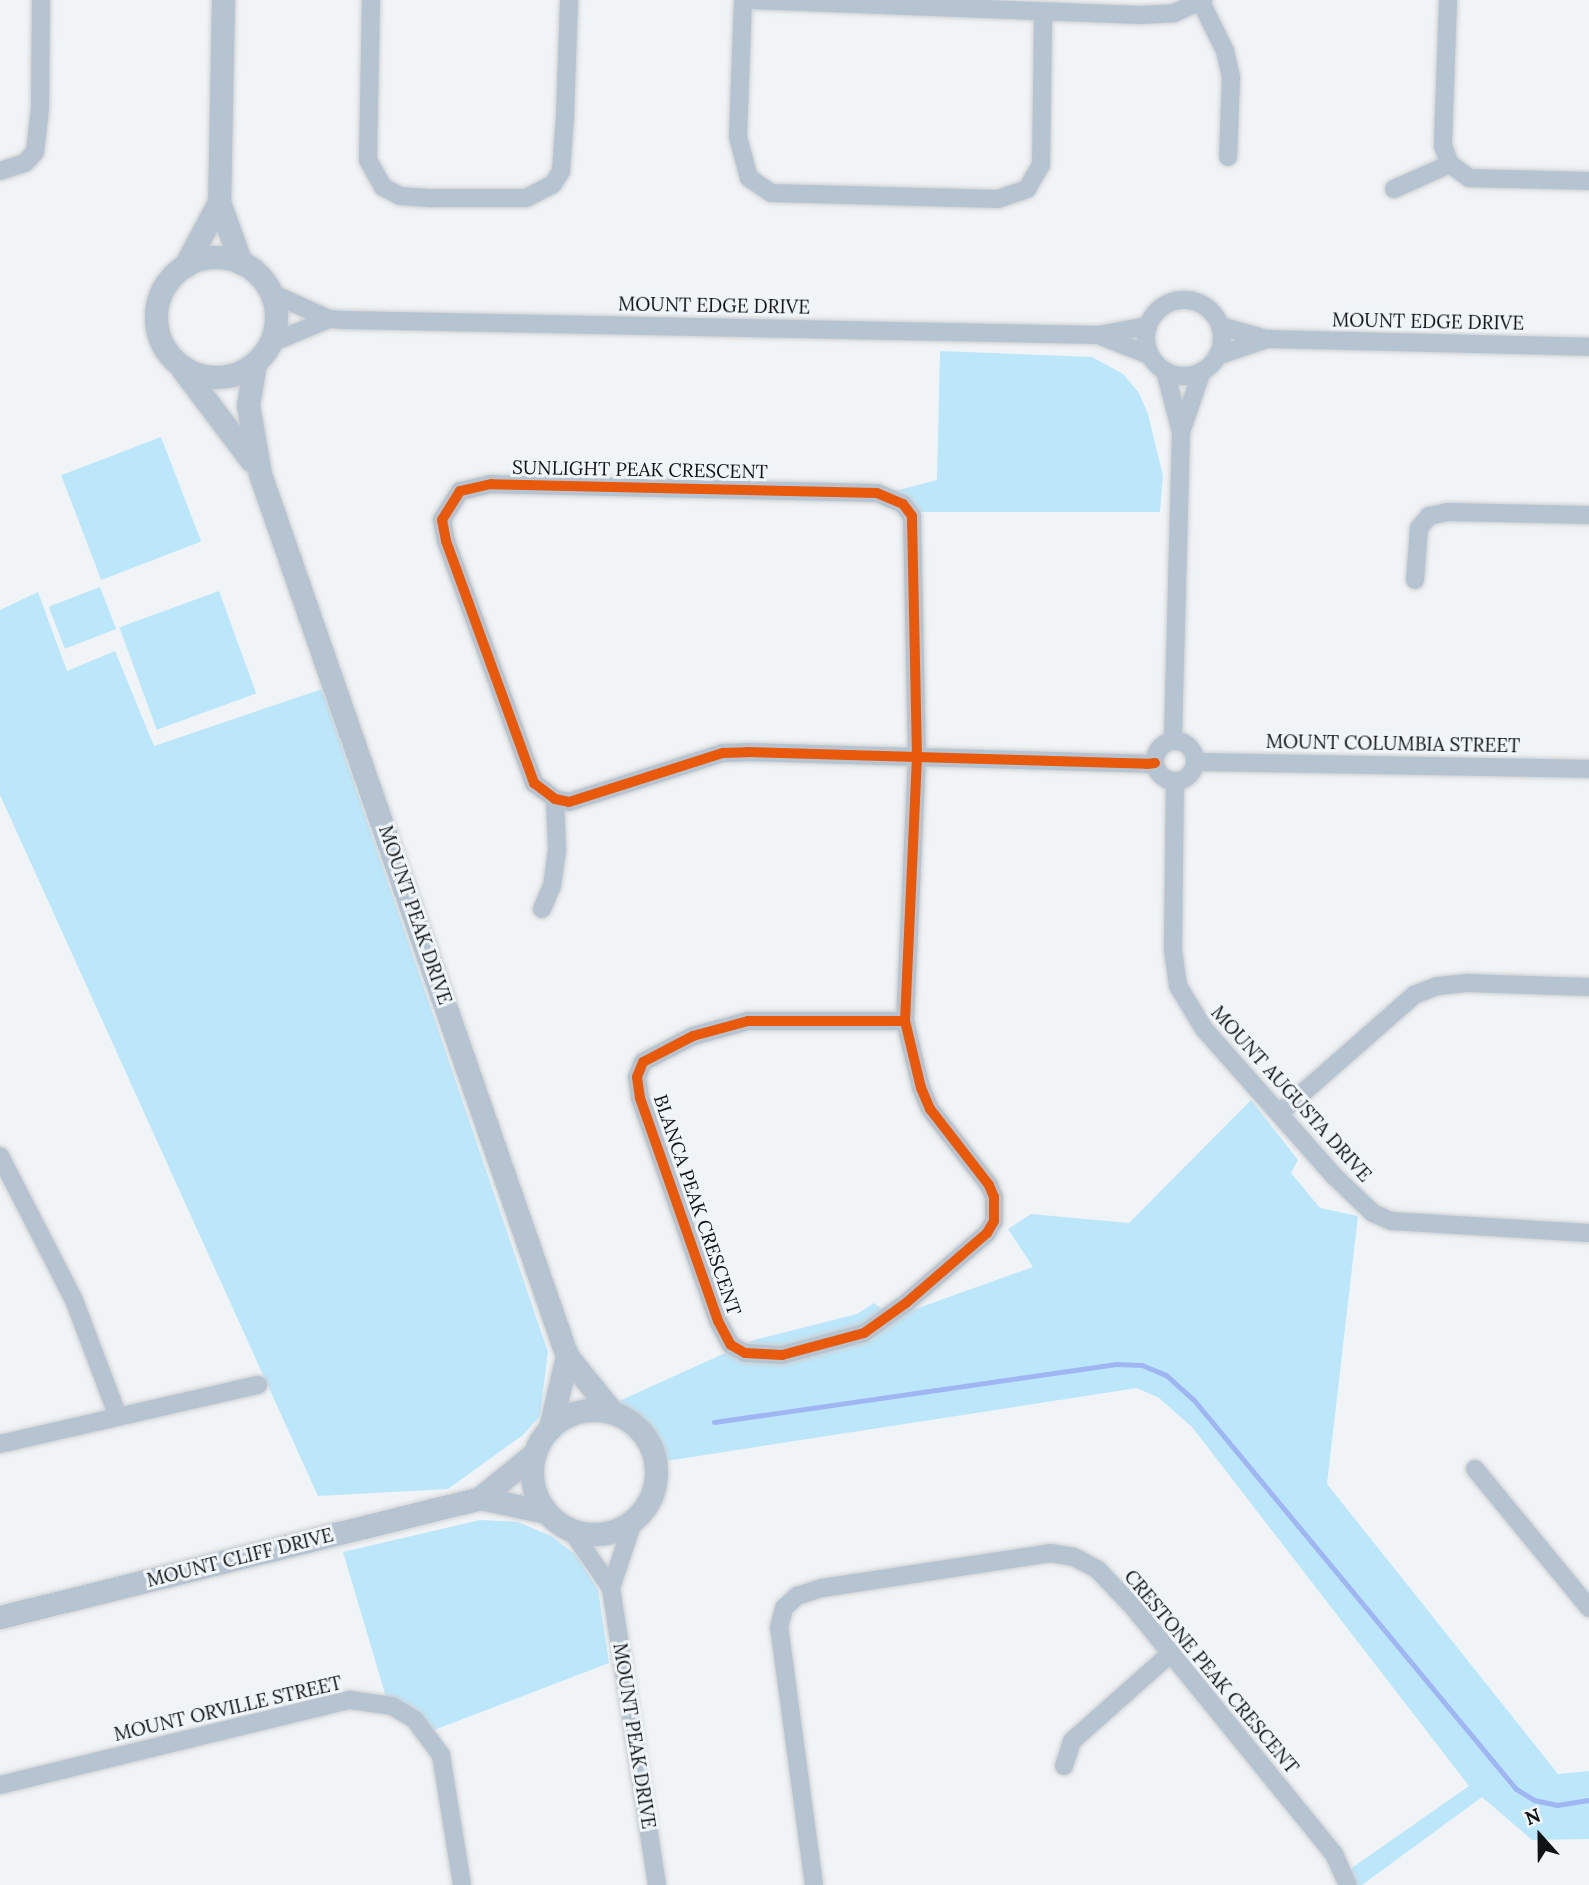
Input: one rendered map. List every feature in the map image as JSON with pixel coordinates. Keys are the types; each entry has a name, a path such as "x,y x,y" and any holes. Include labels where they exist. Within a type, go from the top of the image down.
{"street":[{"path":"0,171 25,163 34,152 40,108 41,0"},
{"name":"MOUNT PEAK DRIVE","path":"223,0 219,202 241,263 256,272 271,293"},
{"path":"371,0 368,160 383,187 400,196 432,198 526,198 553,184 561,171 569,0"},
{"path":"743,0 738,137 742,164 756,185 771,192 998,199 1027,189 1041,165 1043,14"},
{"path":"752,0 1043,14 1174,13 1202,1 1225,51 1231,77 1228,157"},
{"path":"1448,0 1443,146 1450,164 1469,178 1589,181"},
{"path":"1394,189 1450,164"},
{"name":"MOUNT PEAK DRIVE","path":"219,202 185,266 164,286 156,313 160,341 213,405 260,474"},
{"path":"185,266 213,257 241,263"},
{"path":"176,363 216,378 240,372 255,363 271,343 276,319 271,293"},
{"name":"MOUNT EDGE DRIVE","path":"271,293 329,318 1097,335 1148,326 1163,306 1180,300 1205,306 1220,326 1267,340 1589,346"},
{"name":"MOUNT EDGE DRIVE","path":"271,343 329,318"},
{"path":"1148,326 1151,356"},
{"path":"1217,356 1220,326"},
{"name":"MOUNT EDGE DRIVE","path":"1097,335 1151,356 1165,371"},
{"name":"MOUNT EDGE DRIVE","path":"1202,371 1217,356 1267,340"},
{"name":"MOUNT PEAK DRIVE","path":"255,363 249,417 260,474 567,1356 613,1413 643,1435 656,1465 649,1500 634,1519 611,1588"},
{"path":"1173,741 1181,432 1165,371 1187,376 1202,371"},
{"path":"1181,432 1202,371"},
{"name":"SUNLIGHT PEAK CRESCENT","path":"555,799 534,783 446,541 442,520 448,506 460,491 476,486 877,493 903,504 912,516 915,536 917,757"},
{"path":"1415,580 1419,528 1429,516 1448,512 1589,515"},
{"path":"1173,741 1191,749 1195,762 1189,776 1175,782 1161,776 1155,763 1159,748 1173,741"},
{"path":"542,909 558,849 555,799 569,802 723,753 1155,763"},
{"name":"BLANCA PEAK CRESCENT","path":"905,1021 748,1021 693,1036 643,1062 637,1077 640,1098 718,1321 731,1345 745,1353 782,1355 863,1333 906,1303 987,1233 993,1221 995,1197 989,1185 930,1109 921,1088 905,1021 917,757"},
{"name":"MOUNT COLUMBIA STREET","path":"1195,762 1589,769"},
{"name":"MOUNT AUGUSTA DRIVE","path":"1175,782 1172,950 1178,986 1204,1029 1363,1205 1391,1221 1589,1233"},
{"path":"1281,1112 1414,995 1438,986 1468,983 1589,987"},
{"path":"0,1156 74,1300 117,1414"},
{"path":"546,1511 533,1483 534,1454 550,1428 567,1356"},
{"path":"0,1444 117,1414 258,1385"},
{"path":"550,1428 576,1413 613,1413"},
{"name":"MOUNT CLIFF DRIVE","path":"480,1498 534,1454"},
{"path":"1475,1469 1589,1608"},
{"name":"MOUNT CLIFF DRIVE","path":"0,1617 480,1498 546,1511"},
{"name":"MOUNT PEAK DRIVE","path":"546,1511 571,1530 611,1588 657,1885"},
{"path":"571,1530 601,1534 634,1519"},
{"name":"CRESTONE PEAK CRESCENT","path":"814,1885 779,1627 784,1608 797,1596 822,1588 1050,1553 1074,1557 1098,1570 1171,1653 1334,1854 1348,1885"},
{"path":"1064,1766 1072,1741 1171,1653"},
{"name":"MOUNT ORVILLE STREET","path":"0,1785 349,1700 382,1704 415,1720 441,1755 462,1885"}],"shaded area":[{"path":"940,351 1092,357 1123,374 1139,393 1148,414 1163,476 1160,512 905,512 887,493 937,480"},
{"path":"161,437 201,542 101,580 61,475"},
{"path":"100,587 116,629 65,649 49,607"},
{"path":"219,591 256,693 157,730 119,627"},
{"path":"38,592 67,671 115,651 154,746 322,689 548,1352 540,1416 523,1435 448,1489 318,1496 0,795 0,610"},
{"path":"1251,1100 1298,1160 1291,1173 1320,1208 1358,1216 1327,1484 1558,1774 1589,1771 1589,1839 1532,1840 1482,1797 1362,1885 1345,1885 1343,1874 1469,1786 1192,1427 1159,1398 1137,1388 666,1461 653,1435 619,1401 754,1340 857,1314 874,1303 893,1317 1033,1267 1008,1229 1031,1214 1129,1223"},
{"path":"480,1520 518,1522 551,1536 576,1555 598,1590 609,1663 434,1730 386,1697 343,1552"}],"waterway":[{"path":"714,1422 1115,1364 1142,1365 1166,1375 1193,1399 1516,1789 1534,1800 1557,1805 1589,1800"}],"cycle path":[{"path":"905,1021 748,1021 693,1036 643,1062 637,1077 640,1098 718,1321 731,1345 745,1353 782,1355 864,1333 906,1303 987,1233 994,1221 994,1197 989,1185 930,1109 921,1088 905,1021 917,757 912,516 903,504 877,493 491,484 460,491 442,520 446,541 534,783 555,799 569,802 723,753 747,752 917,757 1147,764 1155,763"}]}
